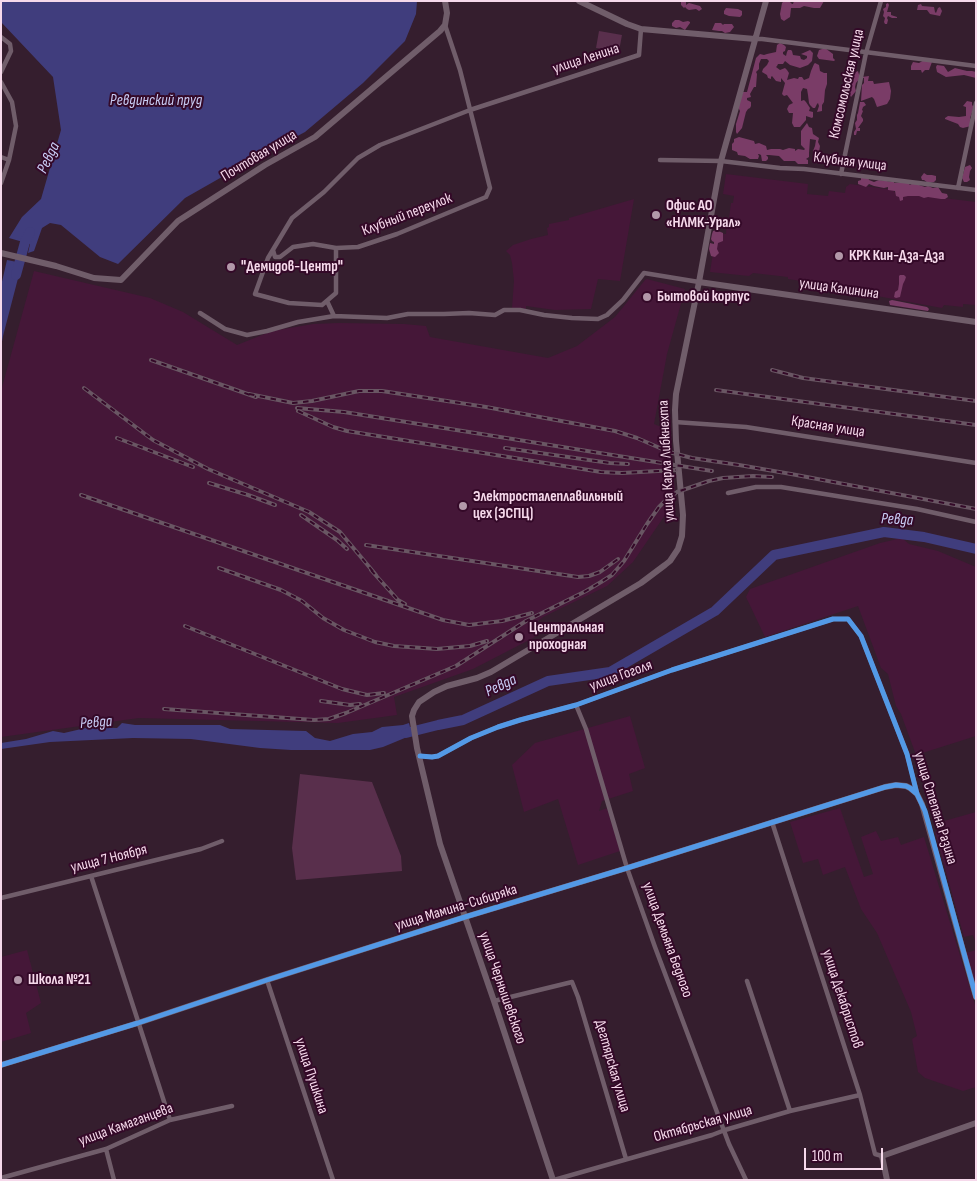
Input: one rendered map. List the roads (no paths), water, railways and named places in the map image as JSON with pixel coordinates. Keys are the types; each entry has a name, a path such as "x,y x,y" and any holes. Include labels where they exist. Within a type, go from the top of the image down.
{"street":[{"path":"445,1 447,13 445,25 460,70 470,110"},
{"path":"579,1 641,29 771,40 976,66"},
{"name":"улица Карла Либкнехта","path":"412,716 419,702 434,692 491,672 627,592 658,571 678,549 683,529 674,410 676,394 721,161 766,1"},
{"name":"Комсомольская улица","path":"840,174 866,53 881,1"},
{"name":"Почтовая улица","path":"3,254 56,266 94,278 121,280 178,220 266,165 316,137 445,25"},
{"name":"улица Ленина","path":"327,301 322,305 289,303 255,294 268,258 292,218 324,192 358,158 380,145 470,110 639,55 641,29"},
{"path":"1,37 10,44 11,51 1,72"},
{"path":"1,82 12,102 16,126 9,160 1,183"},
{"path":"958,188 976,103"},
{"name":"Клубный переулок","path":"273,250 275,257 280,257 293,247 312,244 336,248 358,247 397,234 486,197 490,188 470,110"},
{"path":"1,157 9,160"},
{"name":"Клубная улица","path":"660,160 721,161 976,190"},
{"path":"334,316 327,301 336,292 336,248"},
{"path":"200,312 225,329 247,335 298,322 334,316 387,318 408,314 469,313 495,315 504,310 520,310 544,315 598,319 606,315 623,300 644,273 699,282"},
{"name":"улица Калинина","path":"699,282 976,322"},
{"name":"Красная улица","path":"675,422 746,427 976,463"},
{"path":"728,493 756,487 781,487 922,510 976,522"},
{"name":"улица Гоголя","path":"420,756 438,756 471,738 498,727 576,706 672,670 833,619"},
{"name":"улица Степана Разина","path":"833,619 848,620 861,636 907,754 917,794 925,811 976,998"},
{"name":"улица Демьяна Бедного","path":"576,706 586,729 627,868 655,947 729,1144 746,1180"},
{"name":"улица Чернышевского","path":"412,716 417,748 440,844 554,1180"},
{"name":"улица Мамина-Сибиряка","path":"1,1065 138,1023 465,917 885,787 906,786 917,794"},
{"name":"улица Декабристов","path":"772,822 860,1095 875,1154 882,1156 887,1180"},
{"name":"улица 7 Ноября","path":"1,898 201,849 222,841"},
{"path":"91,876 170,1120"},
{"name":"улица Пушкина","path":"267,980 332,1180"},
{"path":"747,980 790,1111"},
{"name":"Дегтярская улица","path":"494,1001 572,982 626,1159"},
{"name":"Октябрьская улица","path":"554,1180 712,1136 725,1130 790,1111 860,1095"},
{"name":"улица Камаганцева","path":"1,1178 106,1149 170,1120 232,1106"},
{"path":"882,1156 976,1123"},
{"path":"106,1149 114,1180"}],"water":[{"name":"Ревдинский пруд","path":"1,1 417,1 416,14 405,41 363,83 305,132 185,198 118,264 100,257 61,225 50,223 42,228 34,251 28,253 30,244 9,238 22,217 41,199 61,130 53,77 1,22"},
{"path":"7,260 22,263 1,347 1,286"},
{"path":"122,723 135,725 220,725 230,729 306,731 315,738 330,741 353,734 372,732 382,727 409,723 412,735 383,747 370,750 291,750 191,739 133,738 50,742 1,749 1,743 26,739 53,731 64,733 90,727 117,728"}],"waterway":[{"name":"Ревда","path":"16,275 25,242 30,232"},
{"name":"Ревда","path":"406,733 463,720 548,681 610,672 715,611 774,555 884,532 924,537 976,549"}],"railway":[{"path":"151,360 256,397"},
{"path":"772,370 803,378 976,401"},
{"path":"84,388 153,440 208,469 309,512 340,532 376,575"},
{"path":"716,390 976,425"},
{"path":"249,394 293,403 359,391 382,391 486,407 615,431 669,452 692,458 791,474 976,509"},
{"path":"297,408 344,412 712,471"},
{"path":"298,411 333,427 347,431 601,472 622,473 676,470"},
{"path":"117,438 193,467"},
{"path":"505,448 628,464"},
{"path":"164,709 314,720 329,719 346,713 456,666 526,621 586,591 612,575 624,561 659,507 677,492 723,478 772,477"},
{"path":"209,483 275,505"},
{"path":"81,495 443,620 469,625 502,621 532,613"},
{"path":"301,515 347,549"},
{"path":"366,545 578,577 600,572 618,559"},
{"path":"219,568 281,590 302,601 323,618 344,630 375,642 394,646 437,649 470,646 487,641"},
{"path":"371,570 398,600 405,604"},
{"path":"185,626 342,689 367,695 384,693"},
{"path":"321,701 350,705 360,704"}],"place":[{"name":"Офис АО «НЛМК-Урал»","path":"656,215"},
{"name":"КРК Кин-Дза-Дза","path":"839,256"},
{"name":"\"Демидов-Центр\"","path":"231,267"},
{"name":"Бытовой корпус","path":"647,297"},
{"name":"Электросталеплавильный цех (ЭСПЦ)","path":"463,506"},
{"name":"Центральная проходная","path":"519,637"},
{"name":"Школа №21","path":"18,980"}]}
